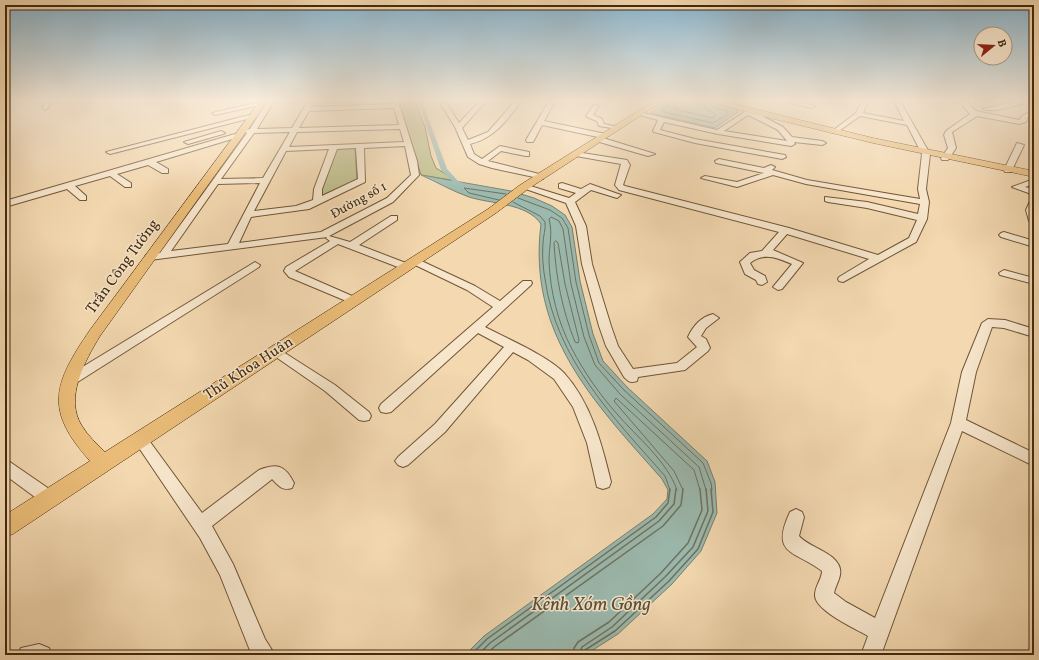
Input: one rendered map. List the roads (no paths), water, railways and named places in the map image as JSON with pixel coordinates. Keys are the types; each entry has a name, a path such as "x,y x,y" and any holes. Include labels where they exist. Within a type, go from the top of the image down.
{"main road":[{"name":"Trần Công Tường","path":"103,463 73,428 67,414 68,392 71,380 83,351 150,257 245,132"},
{"path":"522,189 610,132"},
{"path":"834,132 945,158 1034,174"},
{"name":"Thủ Khoa Huân","path":"5,527 277,352 492,211 522,189"}],"street":[{"path":"110,152 226,132"},
{"path":"188,142 232,132"},
{"path":"5,204 149,162 237,132"},
{"name":"Trần Công Tường","path":"163,255 215,182 246,132"},
{"path":"232,246 266,180 293,132"},
{"name":"Đường số 1","path":"150,257 323,235 390,200 399,193 415,175 404,132"},
{"path":"460,132 471,155 482,162 540,177"},
{"path":"466,143 482,140 492,132"},
{"path":"530,140 534,132"},
{"path":"577,132 651,154"},
{"path":"660,132 782,157"},
{"path":"718,132 822,144"},
{"path":"783,132 790,141"},
{"path":"843,279 876,259 883,258 913,240 922,218 925,202 922,189 926,154 915,132"},
{"path":"945,158 952,148 949,132"},
{"path":"705,178 737,185 769,172 782,157 790,141"},
{"path":"284,149 408,144"},
{"path":"1008,170 1020,145"},
{"path":"248,215 296,209 317,202 362,180 360,146"},
{"path":"317,202 318,189 334,147"},
{"path":"482,162 500,148 526,154"},
{"path":"576,154 625,163 619,185 622,188 831,242 876,259"},
{"path":"719,161 806,182 925,202"},
{"path":"149,162 166,171"},
{"path":"111,173 128,185"},
{"path":"215,182 266,180"},
{"path":"1034,181 1016,186 1034,192"},
{"path":"68,185 83,198"},
{"path":"562,186 582,192 616,198"},
{"path":"522,189 570,201"},
{"path":"570,201 582,192"},
{"path":"828,198 867,205 922,218"},
{"path":"570,201 581,226 587,264 605,326 612,346 630,376 685,365 704,348 702,342 694,337 704,322 713,318"},
{"path":"1034,201 1030,210 1034,221"},
{"path":"351,246 394,218"},
{"path":"770,253 767,251 786,230"},
{"path":"323,235 351,246 411,264 471,288 500,306"},
{"path":"1004,235 1034,244"},
{"path":"338,241 289,271 293,275 355,301"},
{"path":"762,282 761,278 749,272 745,262 754,255 770,253 798,263 778,287"},
{"path":"71,380 255,265"},
{"path":"1004,273 1034,281"},
{"path":"386,408 527,283"},
{"path":"871,655 958,424 969,372 988,323 1005,324 1034,333"},
{"path":"478,328 532,357 559,376 579,406 594,443 603,482"},
{"path":"404,461 440,428 511,347"},
{"path":"277,352 330,388 364,416"},
{"path":"958,424 1034,460"},
{"path":"140,439 201,524 227,570 258,646 264,655"},
{"path":"5,467 49,498"},
{"path":"201,524 265,475 276,472 286,483"},
{"path":"796,517 789,534 790,539 798,548 828,564 832,568 832,574 823,593 824,597 839,608 880,632"},
{"path":"28,655 42,655"}],"water":[{"name":"Kênh Xóm Gồng","path":"421,175 511,191 534,198 552,206 565,215 572,227 580,281 593,334 603,361 627,387 707,461 715,482 717,513 701,551 672,584 618,634 585,655 465,655 484,636 653,514 667,499 668,490 662,479 612,422 590,393 571,364 555,333 544,299 539,263 541,224 535,217 518,208 469,197"}],"waterway":[{"path":"431,132 444,170 456,182 466,186"}]}
